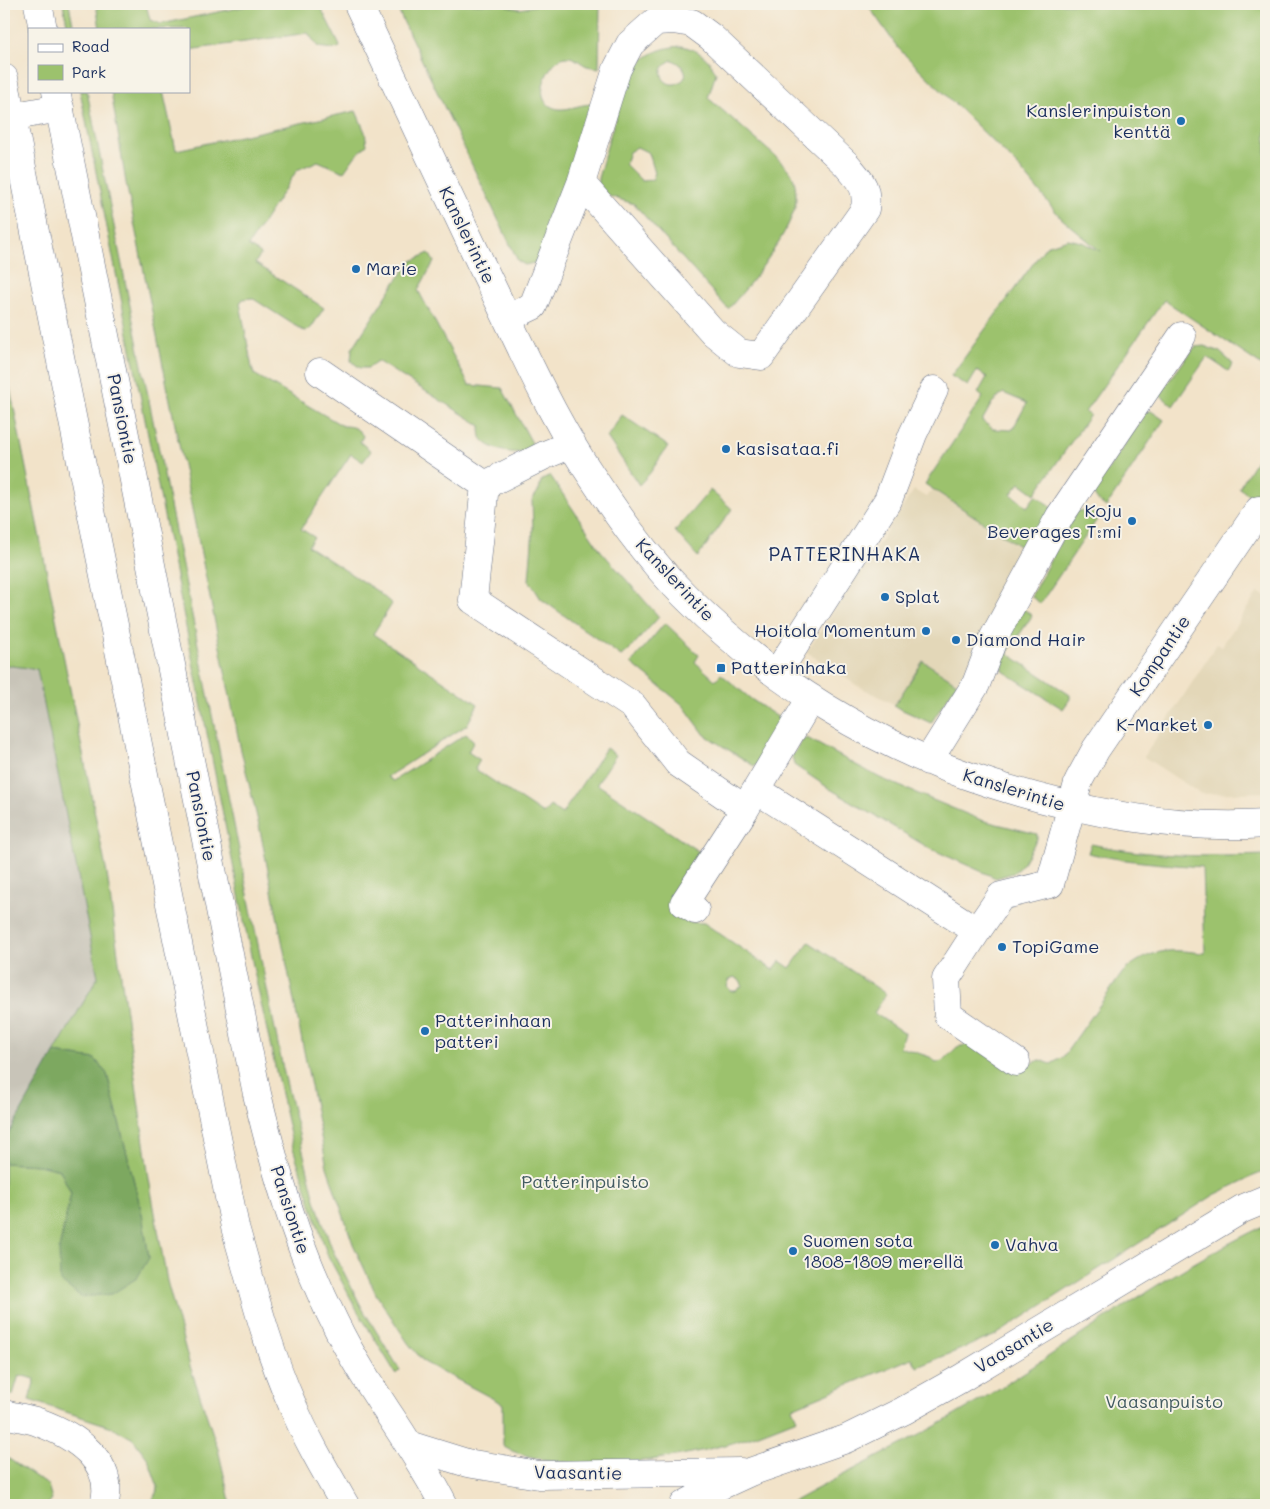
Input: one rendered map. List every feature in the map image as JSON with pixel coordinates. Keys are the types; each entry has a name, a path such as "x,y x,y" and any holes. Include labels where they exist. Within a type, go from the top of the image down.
{"main road":[{"path":"38,4 44,28"},
{"name":"Kanslerintie","path":"358,4 551,407 581,460 629,530 682,594 738,644 812,698 894,746 928,761 1024,795 1071,808 1167,822 1227,826 1266,824"},
{"path":"508,318 533,306 581,184 616,69 650,12 692,24 712,37 846,164 864,185 867,197 865,209 761,356 739,353 713,332 581,184"},
{"path":"4,78 8,117 234,1227 260,1314 291,1403 311,1446 345,1505"},
{"path":"8,117 58,100"},
{"name":"Pansiontie","path":"58,100 257,1094 281,1191 311,1272 335,1324 444,1505"},
{"path":"928,761 976,684 994,637 1060,516 1182,336"},
{"path":"320,372 485,485"},
{"path":"776,673 888,500 913,434 934,390"},
{"path":"485,485 545,455 572,444"},
{"path":"485,485 472,600 633,706 678,763 751,799 978,931 946,979 948,1015 1016,1062"},
{"name":"Kompantie","path":"978,931 1001,896 1050,884 1081,776 1096,749 1259,510"},
{"path":"695,910 684,903 751,799 812,698"},
{"name":"Vaasantie","path":"679,1504 750,1472 846,1439 903,1411 960,1379 1242,1209 1266,1199"},
{"path":"4,1414 37,1422 63,1433 83,1446 97,1460 103,1472 107,1494 104,1505"},
{"name":"Vaasantie","path":"409,1445 467,1462 539,1475 750,1472"}],"shaded area":[{"path":"914,490 926,497 933,490 1034,555 1009,602 931,723 856,685 807,652"},
{"path":"4,504 98,977 4,1142"},
{"path":"1258,592 1266,597 1266,792 1201,794 1144,757 1217,644 1222,646"}],"green space":[{"path":"63,4 69,4 74,28 68,28"},
{"path":"96,4 146,4 150,20 161,24 256,4 319,4 340,46 339,48 332,49 318,47 308,33 190,50 190,28 100,28"},
{"path":"395,4 507,4 507,6 520,9 542,4 600,4 599,68 587,66 566,57 554,64 545,78 543,94 545,101 550,106 567,109 590,104 596,105 541,258 534,263 525,265 518,261"},
{"path":"867,4 1266,4 1266,371 1261,365 1164,300 1085,412 1090,415 1035,494 1020,483 1011,494 1027,507 1036,495 1052,508 1027,551 925,484 983,397 978,393 987,377 977,371 968,386 951,376 1046,246 1068,239 1082,242 1100,251 1061,218 1017,165 898,48","holes":["1003,393 1027,403 1012,430 993,429 982,421 992,403"]},
{"path":"682,46 694,50 707,59 716,73 708,98 780,161 793,176 795,185 795,207 785,232 757,274 728,309 634,204 606,195 598,184 598,178 621,101 633,73 649,55 659,50","holes":["672,60 682,66 685,73 684,79 675,84 670,84 666,81 662,73 666,64","637,147 649,153 655,173 652,180 642,181 625,164 629,152"]},
{"path":"80,92 87,92 283,1069 315,1200 333,1251 362,1308 400,1370 396,1374 357,1310 327,1254 293,1148 255,976"},
{"name":"Patterinpuisto","path":"111,92 163,92 176,150 356,111 365,132 367,145 356,155 344,172 318,161 297,170 248,246 261,254 255,263 324,308 311,328 306,331 302,330 252,298 243,299 240,303 254,374 343,426 357,429 363,436 360,442 371,451 363,462 351,454 301,529 314,537 308,546 377,591 392,604 373,634 478,704 467,725 387,777 393,781 466,734 474,741 468,752 480,760 475,769 543,814 550,806 562,814 606,748 616,755 597,784 704,855 671,907 688,922 704,923 773,970 780,961 790,968 809,942 886,994 874,1013 904,1033 900,1047 930,1057 936,1062 943,1061 957,1047 970,1044 1027,1065 1040,1060 1051,1064 1063,1057 1123,972 1129,967 1143,958 1165,951 1205,953 1202,867 1116,859 1088,853 1091,844 1157,854 1266,855 1266,1171 1214,1195 996,1335 917,1367 912,1358 792,1408 797,1419 747,1438 671,1457 623,1463 598,1464 550,1461 509,1450 503,1446 503,1404 424,1362 408,1343 376,1294 353,1244 327,1167 260,830 240,746 126,183","holes":["734,977 741,981 742,986 736,991 731,991 727,986 730,979"]},
{"path":"429,253 434,262 418,290 469,385 502,388 532,443 529,448 523,451 507,452 490,446 481,437 480,425 377,361 368,368 360,368 351,361 352,349 396,281 412,261"},
{"path":"1204,346 1220,352 1233,364 1228,371 1207,357 1173,406 1159,394 1195,347"},
{"path":"4,358 107,874 149,1179 167,1281 190,1366 218,1449 231,1505 149,1505 157,1493 158,1487 148,1459 133,1439 112,1427 29,1400 35,1379 19,1375 13,1395 4,1392 4,1163 39,1165 60,1170 71,1193 59,1250 149,1258 142,1214 107,1074 95,1059 54,1053 98,977 37,669 4,665"},
{"path":"1147,411 1151,411 1164,420 1106,507 1095,497 1095,489"},
{"path":"622,415 668,446 650,473 639,485 607,437"},
{"path":"1266,444 1266,506 1239,488"},
{"path":"550,475 601,551 659,617 627,652 621,656 541,599 529,580 533,529 532,500 539,490 541,481"},
{"path":"710,490 732,509 698,557 675,531"},
{"path":"1089,510 1098,518 1040,604 1031,596 1077,511"},
{"path":"1024,609 1032,616 1007,653 1070,695 1070,699 1063,709 1003,671 1003,644"},
{"path":"665,623 699,655 695,662 715,680 721,674 751,699 782,720 759,765 754,766 705,735 683,705 631,663"},
{"path":"923,661 957,683 931,723 894,706"},
{"path":"807,738 880,778 981,820 1037,834 1037,839 1021,866 1013,873 996,878 929,848 830,789 794,765 792,756 802,741"},
{"path":"54,1053 95,1059 107,1074 142,1214 149,1258 137,1278 112,1294 81,1297 60,1281 59,1250 71,1193 60,1170 39,1165 4,1163 4,1142"},
{"name":"Vaasanpuisto","path":"1266,1225 1266,1505 787,1505 956,1415 1156,1286 1228,1244"},
{"path":"4,1459 9,1459 48,1485 52,1499 47,1505 4,1505"}],"place":[{"name":"Kanslerinpuiston kenttä","path":"1181,121"},
{"name":"Marie","path":"356,269"},
{"name":"kasisataa.fi","path":"726,449"},
{"name":"Koju Beverages T:mi","path":"1132,521"},
{"name":"Splat","path":"885,597"},
{"name":"Hoitola Momentum","path":"926,631"},
{"name":"Diamond Hair","path":"956,640"},
{"name":"Patterinhaka","path":"721,668"},
{"name":"K-Market","path":"1208,725"},
{"name":"TopiGame","path":"1002,947"},
{"name":"Patterinhaan patteri","path":"425,1031"},
{"name":"Vahva","path":"995,1245"},
{"name":"Suomen sota 1808-1809 merellä","path":"793,1251"}],"district":[{"name":"PATTERINHAKA","path":"845,554"}]}
